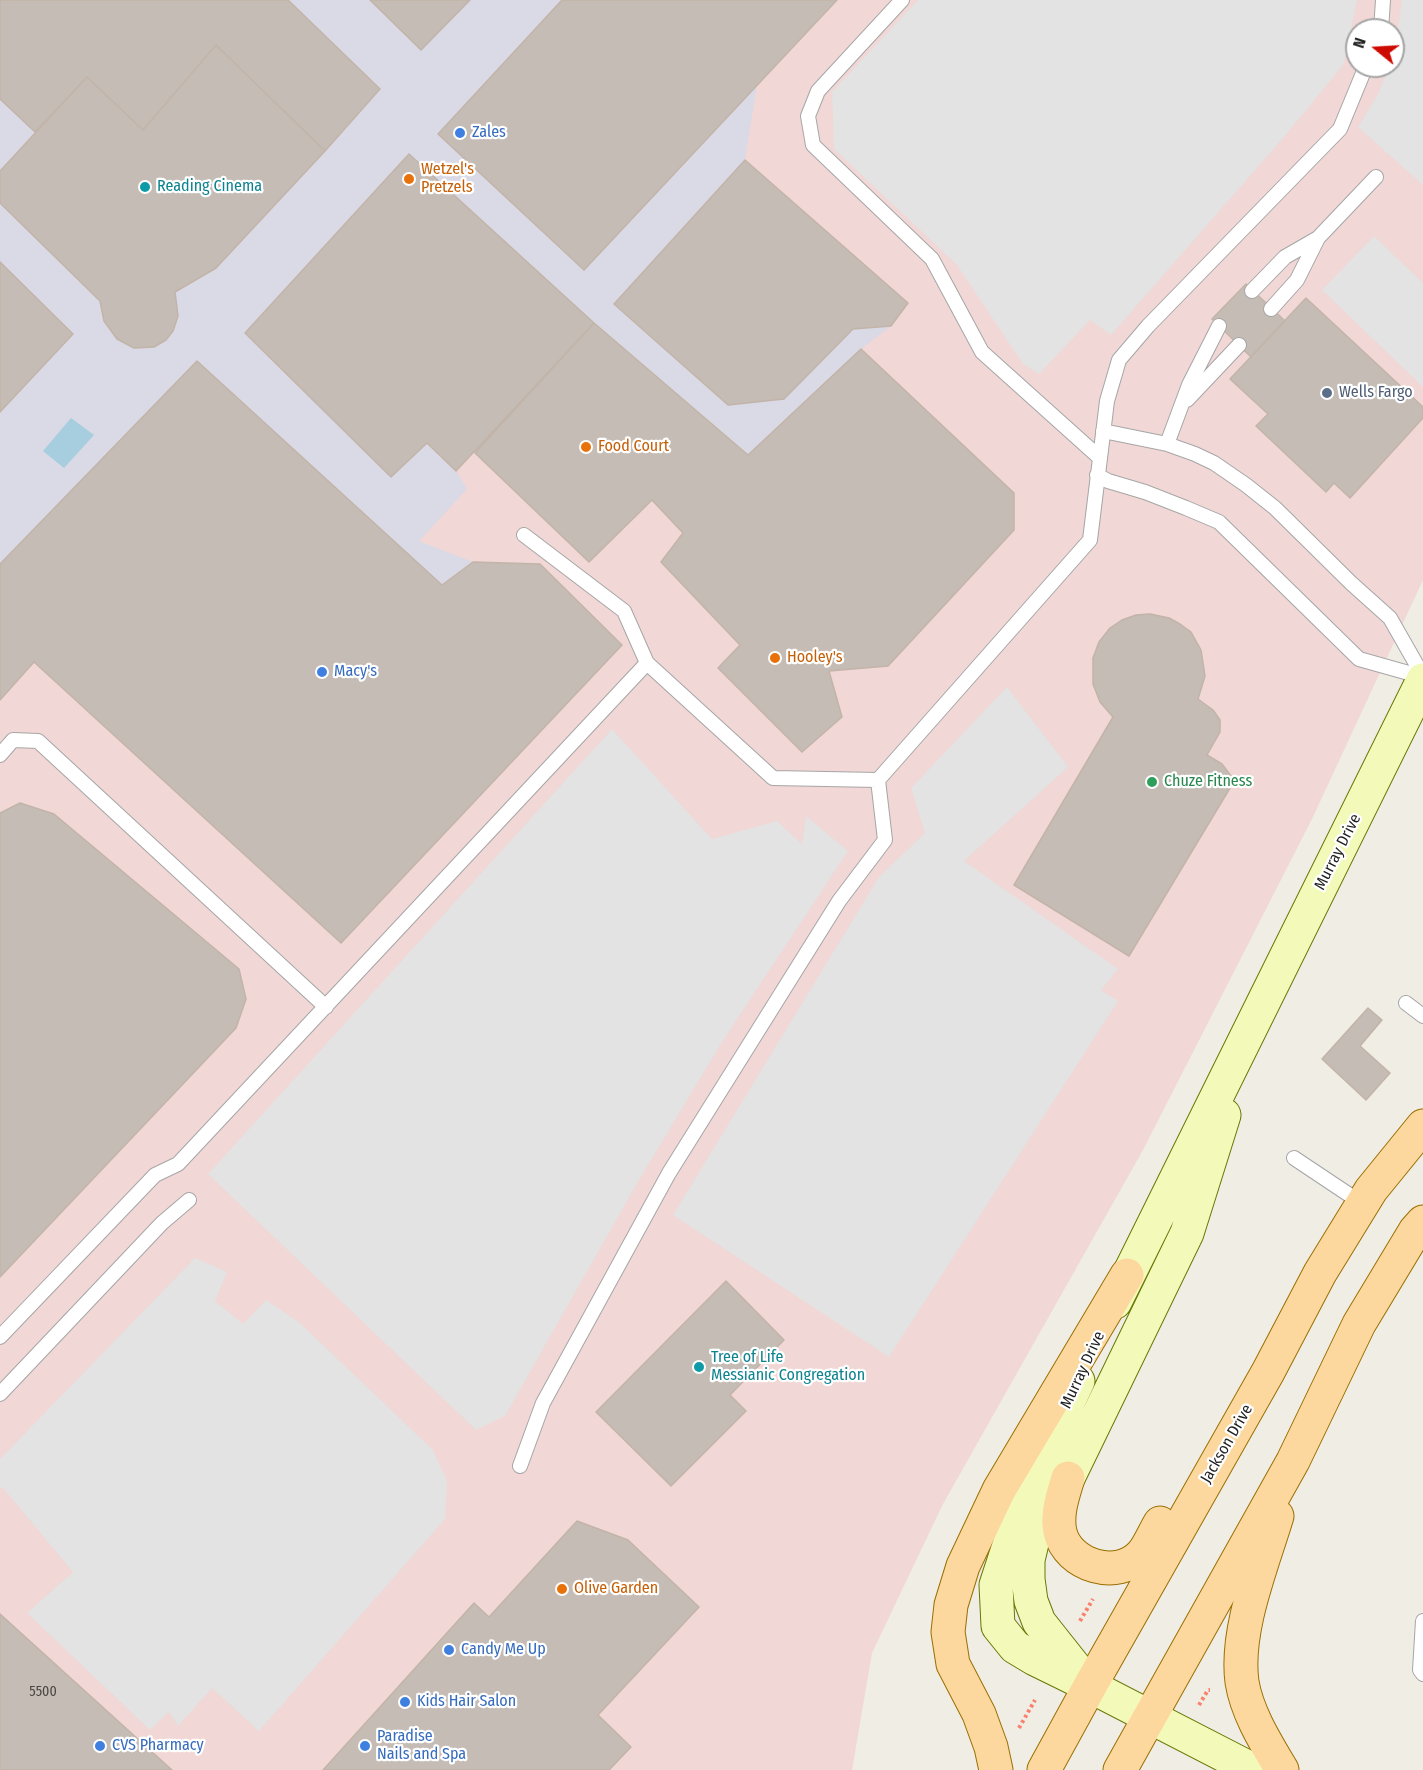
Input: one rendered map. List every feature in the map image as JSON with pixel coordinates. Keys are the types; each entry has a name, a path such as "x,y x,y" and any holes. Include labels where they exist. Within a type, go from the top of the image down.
{"main road":[{"name":"Murray Drive","path":"1253,1770 1015,1647 998,1626 996,1585 1027,1490 1127,1275 1423,678"},
{"name":"Murray Drive","path":"1090,1686 1039,1622 1031,1601 1028,1579 1028,1560 1032,1542 1044,1510 1068,1478 1187,1233 1252,1024"},
{"name":"Jackson Drive","path":"1044,1770 1268,1372 1320,1273 1371,1190 1423,1126"},
{"path":"1120,1770 1293,1461 1359,1324 1415,1231 1423,1222"},
{"path":"996,1770 991,1747 979,1714 952,1664 948,1632 951,1605 963,1566 999,1490 1127,1275"},
{"path":"1068,1478 1059,1521 1060,1534 1070,1551 1093,1566 1112,1569 1124,1566 1141,1555 1225,1406 1268,1372"},
{"path":"1282,1770 1252,1713 1242,1683 1241,1656 1246,1621 1293,1461"}],"lane":[{"path":"902,0 818,91 808,116 813,145 932,259 982,352 1100,458"},
{"path":"1382,18 1383,0"},
{"path":"520,1466 543,1404 669,1173 839,901 885,840 878,780 1090,540 1107,401 1119,360 1148,326 1340,129 1361,78"},
{"path":"1252,291 1285,257 1318,238 1376,177"},
{"path":"1271,309 1297,280 1318,238"},
{"path":"1167,444 1189,385 1219,326"},
{"path":"1182,405 1239,345"},
{"path":"1103,431 1167,444 1214,463 1246,485 1275,508 1390,618 1423,678"},
{"path":"1098,476 1156,496 1219,522 1359,659 1423,678"},
{"path":"524,536 624,611 647,663 773,778 878,780"},
{"path":"0,1337 155,1175 178,1164 647,663"},
{"path":"0,755 13,740 38,741 326,1007"},
{"path":"1406,1003 1423,1016"},
{"path":"1294,1158 1363,1204"},
{"path":"0,1394 162,1223 189,1200"},
{"path":"1423,1621 1420,1670 1423,1674"}],"path":[{"path":"1080,1623 1096,1593"}],"shaded area":[{"path":"0,0 1423,0 1423,580 1312,819 1143,1150 943,1504 872,1653 852,1770 0,1770"},
{"path":"288,0 370,0 421,50 470,0 562,0 438,134 584,270 757,85 745,160 614,304 728,405 784,399 853,329 891,326 861,349 748,455 594,323 409,154 245,333 391,477 427,443 456,471 467,489 419,541 473,562 442,585 0,564 0,203 100,301 104,321 117,339 134,348 154,347 166,340 173,331 178,316 175,292 216,268 325,151"},
{"path":"918,0 1357,0 1353,18 1345,18 1344,64 1284,137 1111,335 1090,320 1039,374 1023,364 957,265 834,149 832,92"},
{"path":"1402,0 1423,0 1423,185 1358,127 1378,94 1384,78 1405,78 1405,18 1400,18"},
{"path":"0,99 35,132 0,171"},
{"path":"1374,236 1423,283 1423,387 1322,290"},
{"path":"1007,687 1068,767 964,861 1118,969 1101,990 1118,1001 889,1357 673,1215 879,877 925,833 911,788"},
{"path":"612,729 712,839 777,821 802,844 806,816 848,851 722,1042 636,1185 505,1416 476,1430 208,1174"},
{"path":"195,1258 227,1272 215,1301 243,1324 266,1300 300,1323 433,1450 447,1481 445,1519 259,1731 212,1688 178,1726 169,1712 150,1730 27,1613 73,1572 3,1488 0,1488 0,1459"}],"water":[{"path":"71,418 94,435 64,468 43,451"}],"building":[{"path":"0,0 288,0 380,89 325,151 216,45 143,130 87,77 35,132 0,99"},
{"path":"370,0 470,0 421,50"},
{"path":"562,0 837,0 584,270 438,134"},
{"name":"Reading Cinema","path":"216,45 325,151 216,268 175,292 178,316 173,331 166,340 154,347 134,348 117,339 104,321 100,301 0,203 0,171 87,77 143,130"},
{"path":"409,154 594,323 456,471 427,443 391,477 245,333"},
{"path":"745,160 908,303 891,326 853,329 784,399 728,405 614,304"},
{"path":"0,262 73,334 0,412"},
{"path":"1246,284 1285,321 1251,357 1212,319"},
{"name":"Wells Fargo","path":"1306,298 1423,407 1423,418 1350,498 1334,483 1326,492 1256,426 1268,414 1230,379"},
{"path":"594,323 748,455 861,349 1014,493 1014,530 888,666 829,671 842,717 802,752 718,668 740,645 661,562 683,533 652,500 589,562 475,453"},
{"path":"197,361 442,585 473,562 540,564 622,645 341,943 34,662 0,700 0,564"},
{"name":"Chuze Fitness","path":"1150,614 1169,618 1180,624 1191,632 1201,650 1205,676 1198,699 1213,710 1220,720 1220,732 1207,755 1222,764 1231,776 1230,788 1129,956 1014,885 1113,717 1100,702 1093,684 1093,658 1099,642 1110,628 1122,620 1136,615"},
{"path":"20,803 54,814 239,969 246,999 236,1028 0,1277 0,813"},
{"path":"1368,1008 1382,1020 1360,1046 1390,1073 1366,1100 1322,1059"},
{"name":"Tree of Life Messianic Congregation","path":"726,1281 784,1340 730,1395 746,1411 671,1486 596,1412"},
{"path":"577,1521 628,1540 699,1607 598,1715 631,1747 609,1770 323,1770 474,1603 489,1617"},
{"path":"0,1614 172,1770 0,1770"}],"place":[{"name":"Zales","path":"460,133"},
{"name":"Wetzel's Pretzels","path":"409,179"},
{"name":"Reading Cinema","path":"145,187"},
{"name":"Wells Fargo","path":"1327,393"},
{"name":"Food Court","path":"586,447"},
{"name":"Hooley's","path":"775,658"},
{"name":"Macy's","path":"322,672"},
{"name":"Chuze Fitness","path":"1152,782"},
{"name":"Tree of Life Messianic Congregation","path":"699,1367"},
{"name":"Olive Garden","path":"562,1589"},
{"name":"Candy Me Up","path":"449,1650"},
{"name":"Kids Hair Salon","path":"405,1702"},
{"name":"CVS Pharmacy","path":"100,1746"},
{"name":"Paradise Nails and Spa","path":"365,1746"}]}
